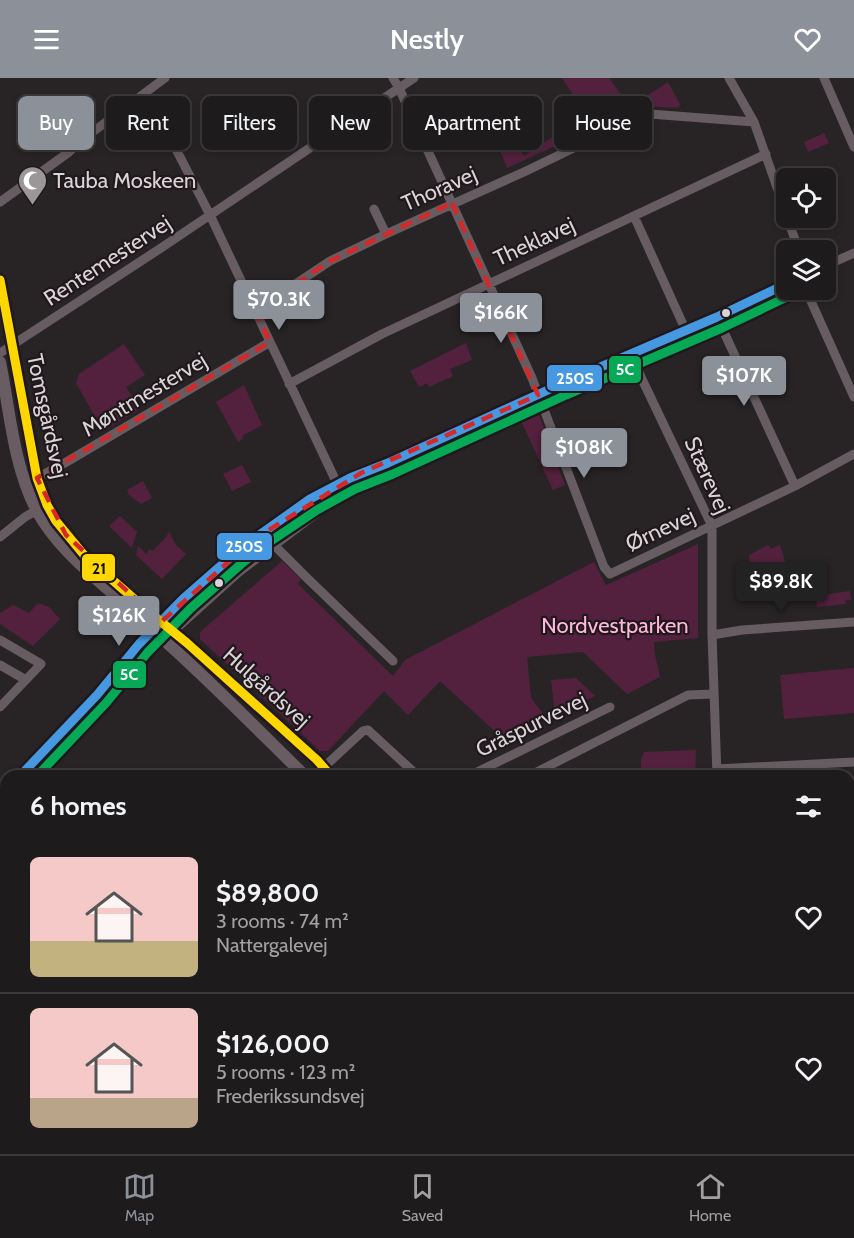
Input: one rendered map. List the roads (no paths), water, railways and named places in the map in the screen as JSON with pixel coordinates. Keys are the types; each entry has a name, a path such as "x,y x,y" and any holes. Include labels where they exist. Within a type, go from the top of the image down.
{"main road":[{"name":"Tomsgårdsvej","path":"0,280 36,478 47,505 66,535 84,555 164,630"},
{"name":"Tomsgårdsvej","path":"0,362 16,450 27,488 46,526 76,561 103,587 164,630"},
{"name":"Hulgårdsvej","path":"164,630 326,770"},
{"name":"Hulgårdsvej","path":"164,630 216,689 299,770"}],"street":[{"path":"0,202 165,78"},
{"path":"393,78 538,395"},
{"name":"Rentemestervej","path":"0,353 414,78"},
{"path":"729,78 754,122 776,183"},
{"path":"824,78 854,147"},
{"path":"147,93 210,215 342,494"},
{"name":"Thoravej","path":"255,311 330,261 644,116 650,114 754,122"},
{"name":"Theklavej","path":"289,384 382,334 766,154"},
{"path":"374,209 386,234"},
{"path":"634,216 686,331"},
{"path":"836,261 854,253"},
{"path":"107,683 146,656 164,630 223,564 291,513 337,484 686,331 776,289"},
{"path":"810,300 854,397"},
{"path":"717,317 795,486"},
{"name":"Møntmestervej","path":"36,478 270,342"},
{"name":"Stærevej","path":"630,354 712,526 713,694 717,770"},
{"name":"Ørnevej","path":"538,395 604,567 610,574 795,486 854,454"},
{"path":"26,770 107,683 137,647 164,630 342,494 388,463"},
{"path":"0,537 37,510"},
{"path":"274,545 393,661"},
{"path":"712,635 742,630 854,622"},
{"path":"0,640 41,664 0,707"},
{"path":"0,665 26,680"},
{"path":"0,690 10,696"},
{"path":"541,770 688,695 713,694"},
{"name":"Gråspurvevej","path":"482,770 610,707"},
{"path":"328,770 363,731 368,729 412,770"},
{"path":"744,770 854,762"}],"place":[{"name":"Tauba Moskeen","path":"32,206"}],"park label":[{"name":"Nordvestparken","path":"615,625"}]}
